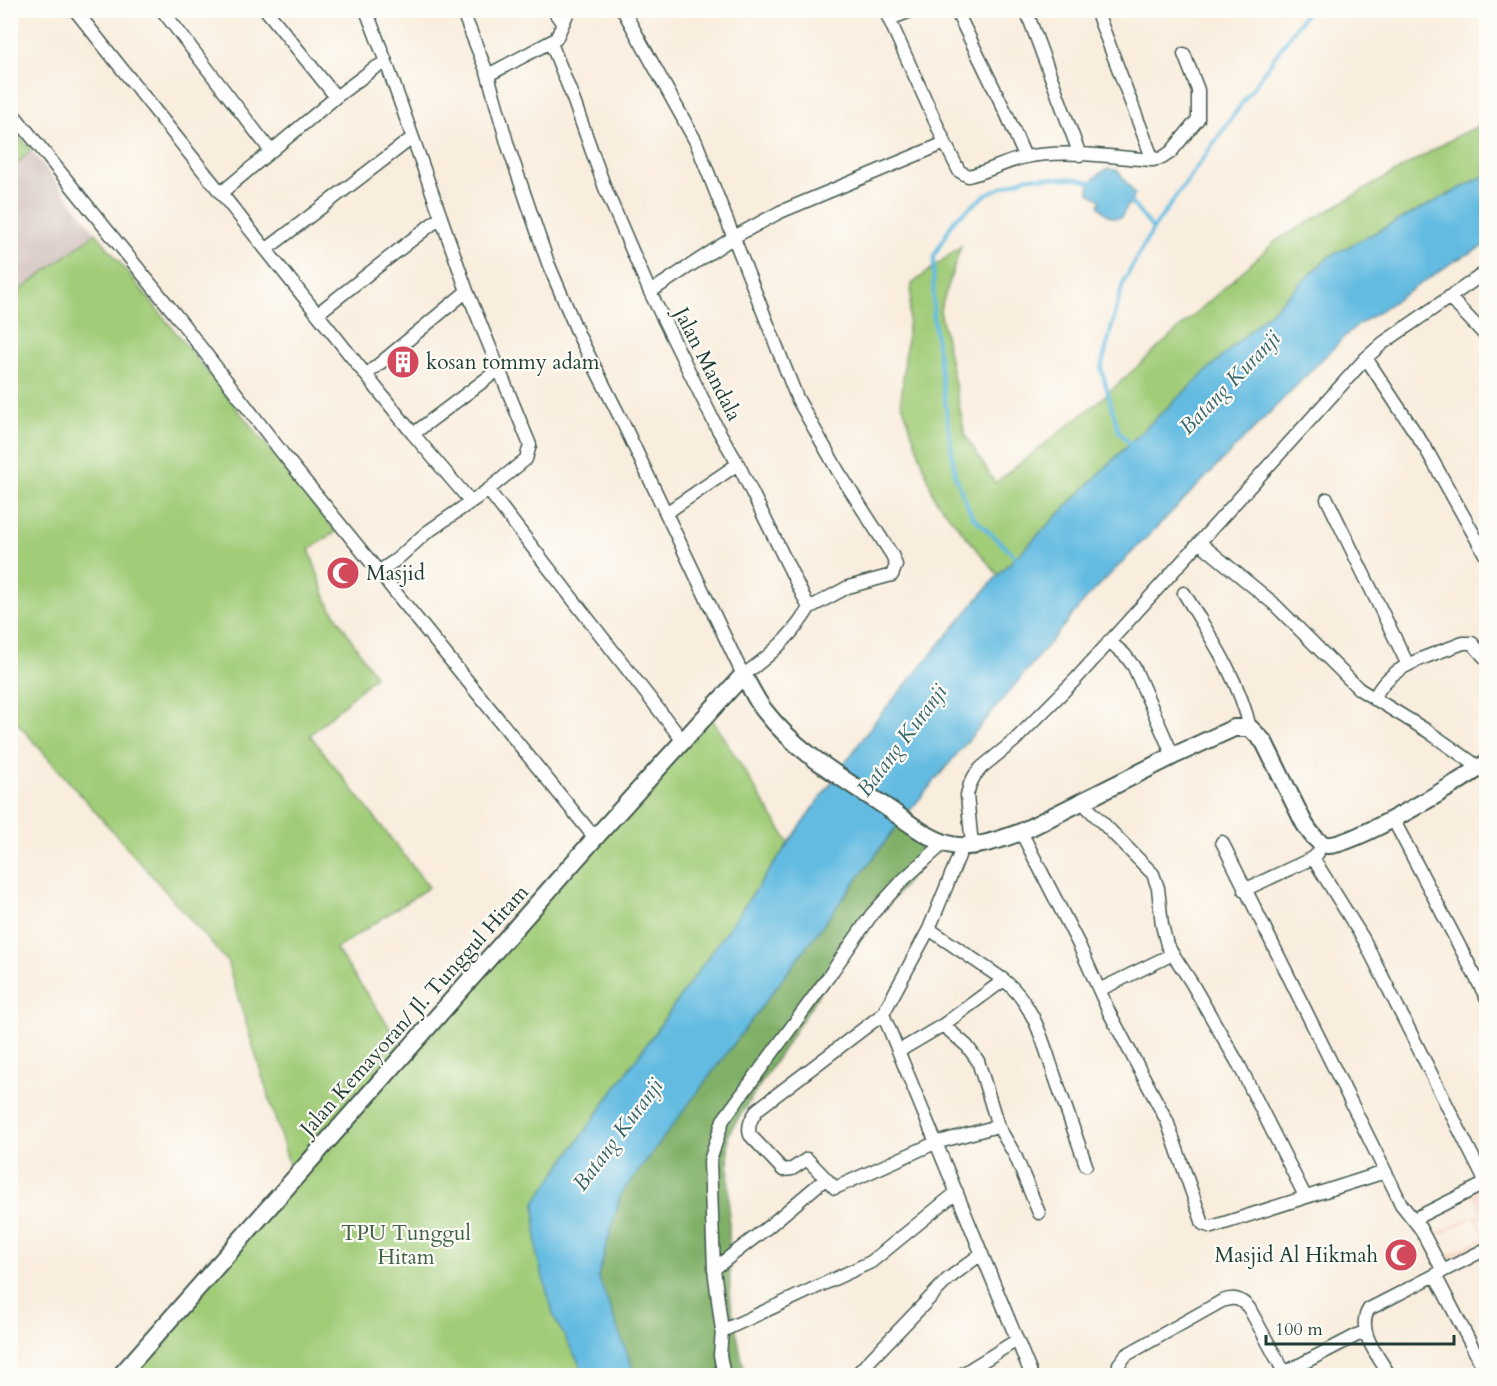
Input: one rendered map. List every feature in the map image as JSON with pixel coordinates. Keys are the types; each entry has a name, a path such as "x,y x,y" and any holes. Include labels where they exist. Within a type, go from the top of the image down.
{"street":[{"path":"75,10 413,434 471,502"},
{"path":"162,10 270,150"},
{"path":"266,10 336,97"},
{"path":"366,10 467,291 530,445 526,459 488,490 426,533 396,560 378,572"},
{"path":"462,10 488,75 508,146 548,263 580,338 743,675 764,709 787,736 818,761 914,826 944,843 968,845 998,840 1021,832 1234,728 1250,728"},
{"path":"553,10 563,24"},
{"path":"488,75 556,39 569,10"},
{"path":"623,10 696,142 797,398 838,471 887,546 896,565 892,575 848,587 809,608 795,630 761,663 743,675"},
{"path":"914,10 887,15 958,171 968,176 1025,157 1061,154 1153,160 1162,158 1171,152 1198,119 1198,90 1184,54"},
{"path":"956,10 1025,157"},
{"path":"1026,10 1080,155"},
{"path":"1096,10 1153,160"},
{"name":"Jalan Mandala","path":"551,43 609,199 650,292 809,608"},
{"path":"221,193 336,97 386,62"},
{"path":"10,110 378,572 595,838"},
{"path":"267,249 412,138"},
{"path":"650,292 735,237 780,212 945,143"},
{"path":"317,314 441,217"},
{"path":"998,1126 935,1143 834,1188 807,1159 792,1169 783,1170 750,1135 749,1124 758,1109 883,1014 929,929 968,845 967,795 975,776 1047,710 1366,358 1486,272"},
{"path":"366,375 467,291"},
{"path":"1449,297 1486,336"},
{"path":"1366,358 1426,448 1486,556"},
{"path":"413,434 498,370"},
{"path":"666,513 738,464"},
{"path":"488,490 683,741"},
{"path":"1327,499 1408,665"},
{"path":"1200,543 1273,603 1348,680 1374,699 1483,766 1393,819 1318,851 1244,890"},
{"path":"1184,593 1233,678 1246,709 1250,728 1264,742 1486,1183 1414,1219"},
{"path":"1110,641 1134,667 1173,756"},
{"path":"1374,699 1384,681 1408,665 1467,642 1474,645 1486,659"},
{"name":"Jalan Kemayoran/ Jl. Tunggul Hitam","path":"123,1374 595,838 743,675"},
{"path":"1083,803 1150,869 1158,888 1164,935 1173,954 1239,1065 1305,1196"},
{"path":"1393,819 1486,997"},
{"path":"1021,832 1079,945 1130,1052 1167,1121 1203,1224 1212,1227 1385,1172"},
{"path":"1222,842 1401,1204 1414,1219 1486,1373"},
{"path":"724,1376 720,1355 722,1331 714,1269 710,1161 723,1120 830,976 872,914 904,879 944,843"},
{"path":"929,929 1014,988 1031,1012 1086,1165"},
{"path":"1099,990 1173,954"},
{"path":"899,1051 943,1025 1004,980"},
{"path":"883,1014 1032,1376"},
{"path":"943,1025 967,1046 978,1061 998,1126 1015,1155 1039,1213"},
{"path":"714,1269 825,1179"},
{"path":"722,1331 871,1262 957,1192"},
{"path":"1390,1376 1365,1331 1366,1312 1372,1306 1486,1249"},
{"path":"855,1376 948,1279 981,1254"},
{"path":"1118,1376 1119,1364 1126,1355 1222,1301 1235,1298 1244,1302 1248,1308 1281,1374 1365,1331"},
{"path":"959,1376 1017,1340"}],"shaded area":[{"path":"31,150 96,233 11,298 11,170"},
{"path":"1486,1181 1486,1214 1479,1218 1486,1230 1486,1240 1442,1263 1418,1216","holes":["1472,1194 1480,1213 1436,1233 1428,1214","1474,1218 1483,1237 1447,1255 1437,1236"]}],"green space":[{"path":"1486,123 1486,175 1330,256 1135,438 998,575 935,499 901,401 912,284 961,246 940,310 965,435 995,483 1098,402 1277,240 1459,135"},
{"path":"11,126 31,150 10,170"},
{"name":"TPU Tunggul Hitam","path":"96,233 336,532 309,549 328,603 375,676 310,735 429,887 336,949 404,1048 709,714 789,843 535,1202 584,1375 127,1376 293,1177 227,961 11,716 10,298"},
{"path":"897,826 934,848 828,980 728,1134 730,1299 745,1375 635,1375 598,1276 621,1194"}],"water":[{"path":"1107,169 1117,170 1135,194 1121,217 1111,217 1099,206 1101,200 1089,193 1092,181"},
{"name":"Batang Kuranji","path":"1486,175 1486,245 1456,260 1351,330 1086,599 897,826 621,1194 598,1276 635,1375 584,1375 554,1317 537,1256 535,1202 875,721 998,575 1135,438 1330,256"}],"waterway":[{"path":"1132,446 1119,432 1101,368 1123,283 1153,229 1308,10"},
{"path":"1018,559 972,516 955,475 933,315 934,256 954,220 988,193 1028,177 1079,179 1093,183"},
{"path":"1129,200 1153,229"}],"place":[{"name":"kosan tommy adam","path":"403,362"},
{"name":"Masjid","path":"343,573"},
{"name":"Masjid Al Hikmah","path":"1401,1255"}]}
